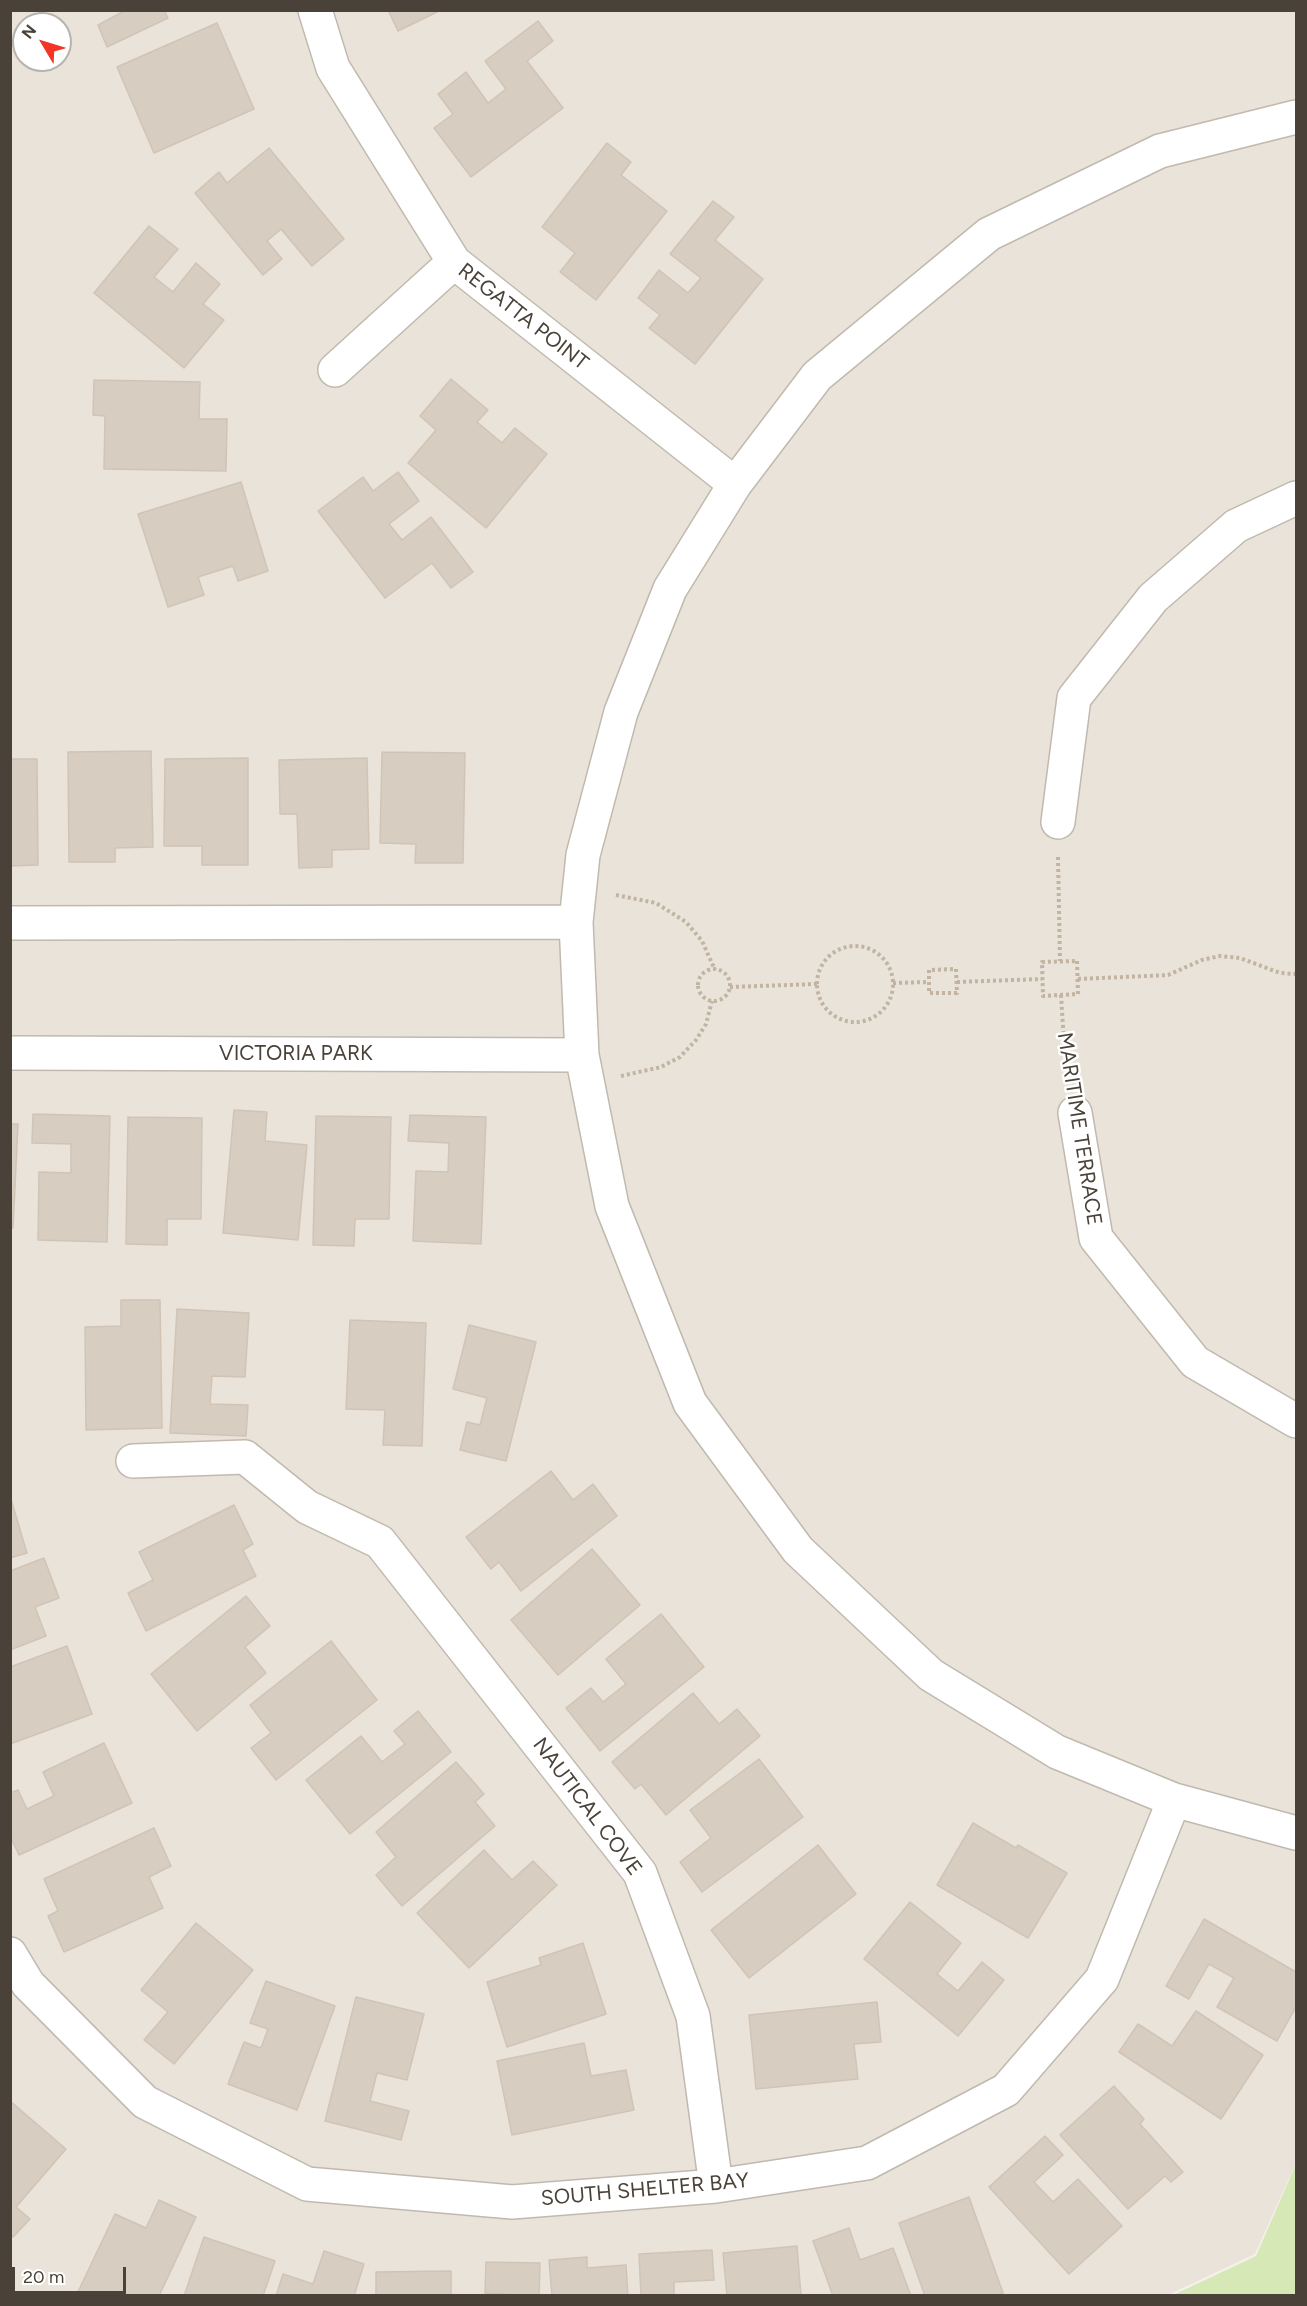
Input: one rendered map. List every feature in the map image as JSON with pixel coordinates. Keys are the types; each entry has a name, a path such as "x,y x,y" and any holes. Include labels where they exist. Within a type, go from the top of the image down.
{"street":[{"name":"REGATTA POINT","path":"315,10 333,68 454,262 735,484"},
{"path":"1296,117 1160,151 989,234 817,376 735,484 670,589 621,711 583,855 576,922 585,1069 612,1206 690,1403 798,1550 931,1675 1057,1752 1174,1800 1296,1833"},
{"path":"335,370 454,262"},
{"path":"1058,822 1074,698 1153,598 1236,526 1296,498"},
{"path":"10,922 576,922"},
{"name":"VICTORIA PARK","path":"10,1053 585,1069"},
{"name":"MARITIME TERRACE","path":"1075,1113 1096,1238 1195,1362 1296,1421"},
{"name":"NAUTICAL COVE","path":"133,1461 245,1457 307,1507 380,1542 640,1873 693,2016 716,2186"},
{"name":"SOUTH SHELTER BAY","path":"10,1954 28,1984 145,2102 307,2184 512,2202 716,2186 867,2163 1005,2090 1102,1979 1174,1800"}],"path":[{"path":"1058,822 1060,961"},
{"path":"580,890 656,903 670,910 686,922 702,941 715,970"},
{"path":"848,947 861,947 873,951 883,959 890,970 893,983 892,995 878,1015 868,1020 855,1022 844,1021 833,1016 819,996 817,984 819,972 826,960 836,952 848,947"},
{"path":"1078,979 1168,975 1202,960 1220,956 1240,958 1281,973 1296,974"},
{"path":"1060,961 1077,961 1078,994 1043,996 1042,962 1060,961"},
{"path":"956,969 957,993 929,993 929,982 929,970 956,969"},
{"path":"715,970 724,973 730,987 726,996 712,1001 700,992 699,982 705,973 715,970"},
{"path":"957,982 1042,979"},
{"path":"893,983 929,982"},
{"path":"730,987 817,984"},
{"name":"MARITIME TERRACE","path":"1061,995 1063,1028 1075,1113"},
{"path":"585,1069 661,1067 680,1057 696,1040 706,1024 712,1001"}],"shaded area":[{"path":"11,11 1296,11 1296,2163 1255,2254 1166,2296 11,2296"}],"green space":[{"path":"1296,2164 1296,2295 1173,2295 1256,2256"}],"building":[{"path":"126,10 164,10 168,18 107,47 98,25"},
{"path":"388,10 441,10 398,31"},
{"path":"538,21 553,41 527,61 563,108 471,177 434,128 453,114 438,94 466,72 488,103 506,89 485,61"},
{"path":"217,23 254,109 154,153 117,67"},
{"path":"607,143 631,162 621,175 667,211 596,300 560,272 575,253 542,227"},
{"path":"269,148 344,239 312,266 281,229 267,241 282,259 263,275 195,193 219,172 227,183"},
{"path":"713,201 734,217 715,240 763,279 695,364 649,328 660,315 638,298 659,270 688,293 701,278 670,254"},
{"path":"149,226 178,249 154,277 173,292 196,263 220,284 203,304 224,320 184,368 94,293"},
{"path":"451,379 488,410 477,422 502,443 515,428 547,454 486,528 408,463 436,430 420,416"},
{"path":"94,380 200,382 199,419 227,419 226,471 104,469 105,416 93,415"},
{"path":"398,472 419,501 389,524 402,540 431,517 473,572 451,588 432,563 385,598 318,511 363,477 373,491"},
{"path":"241,482 268,571 238,581 233,566 198,577 204,595 168,607 138,514"},
{"path":"151,751 153,847 115,848 115,862 69,862 68,752"},
{"path":"382,752 465,753 463,863 415,863 416,844 380,843"},
{"path":"248,758 248,865 202,865 202,846 164,846 165,759"},
{"path":"367,758 369,849 332,850 332,867 299,868 297,814 280,814 279,760"},
{"path":"10,759 37,759 38,865 10,866"},
{"path":"234,1110 267,1112 265,1141 307,1145 298,1240 223,1233"},
{"path":"33,1114 110,1116 107,1242 38,1240 39,1172 71,1173 71,1144 32,1143"},
{"path":"410,1115 486,1117 481,1244 413,1241 416,1171 448,1172 449,1143 408,1141"},
{"path":"316,1116 391,1117 389,1219 355,1219 354,1246 313,1245"},
{"path":"128,1117 202,1118 201,1219 167,1219 167,1245 126,1244"},
{"path":"10,1124 18,1124 13,1228 10,1228"},
{"path":"121,1300 160,1300 162,1428 86,1430 85,1327 121,1326"},
{"path":"177,1309 249,1313 245,1377 212,1376 210,1404 248,1405 246,1436 170,1433"},
{"path":"350,1320 426,1323 422,1446 383,1445 385,1410 346,1409"},
{"path":"469,1325 536,1342 506,1461 460,1450 467,1422 480,1425 487,1398 453,1389"},
{"path":"551,1471 573,1500 593,1484 617,1516 521,1591 499,1562 491,1569 466,1537"},
{"path":"10,1496 27,1553 10,1558"},
{"path":"234,1505 253,1544 243,1550 256,1576 146,1631 128,1593 153,1580 139,1552"},
{"path":"592,1549 640,1605 558,1675 511,1620"},
{"path":"44,1558 59,1598 35,1607 46,1636 10,1650 10,1571"},
{"path":"246,1596 270,1626 245,1647 266,1673 197,1731 151,1674"},
{"path":"661,1614 704,1667 600,1751 566,1708 591,1688 603,1702 626,1684 606,1659"},
{"path":"331,1641 377,1700 276,1780 251,1748 271,1733 250,1705"},
{"path":"67,1646 92,1714 10,1744 10,1667"},
{"path":"693,1693 719,1724 737,1709 760,1736 666,1815 641,1784 635,1789 612,1762"},
{"path":"418,1711 451,1752 350,1834 306,1780 361,1736 382,1762 405,1744 394,1731"},
{"path":"104,1743 132,1803 19,1855 10,1836 10,1793 18,1790 27,1809 54,1796 43,1772"},
{"path":"759,1759 803,1817 702,1892 680,1862 711,1838 690,1810"},
{"path":"456,1762 484,1794 475,1802 495,1826 402,1906 376,1875 396,1857 376,1832"},
{"path":"973,1823 1016,1848 1018,1845 1067,1873 1028,1938 937,1885"},
{"path":"154,1828 171,1866 149,1877 163,1908 64,1952 48,1916 58,1911 44,1879"},
{"path":"818,1845 856,1894 749,1978 711,1930"},
{"path":"484,1850 512,1880 533,1861 557,1885 469,1968 417,1913"},
{"path":"910,1902 961,1943 937,1974 958,1991 982,1962 1004,1980 958,2036 864,1959"},
{"path":"1204,1919 1296,1972 1296,2007 1277,2041 1217,2007 1234,1978 1209,1964 1189,1999 1166,1986"},
{"path":"196,1923 253,1970 174,2064 144,2040 168,2012 141,1990"},
{"path":"583,1943 606,2014 507,2047 487,1982 541,1965 539,1958"},
{"path":"266,1981 335,2006 297,2110 228,2084 244,2042 261,2048 268,2029 250,2023"},
{"path":"356,1997 424,2014 407,2080 377,2073 370,2101 409,2111 401,2140 325,2121"},
{"path":"877,2002 881,2042 854,2044 858,2079 756,2089 749,2015"},
{"path":"1196,2011 1263,2055 1221,2119 1119,2052 1138,2024 1172,2046"},
{"path":"584,2043 591,2076 626,2070 634,2110 512,2135 497,2061"},
{"path":"1114,2086 1144,2119 1140,2124 1183,2172 1171,2182 1165,2176 1128,2209 1060,2135"},
{"path":"10,2101 66,2149 16,2207 30,2219 13,2237 10,2235"},
{"path":"1045,2136 1063,2155 1034,2182 1053,2202 1078,2179 1122,2226 1069,2274 989,2187"},
{"path":"969,2197 1003,2293 997,2296 925,2296 899,2223"},
{"path":"159,2200 196,2217 159,2296 76,2296 115,2214 146,2228"},
{"path":"849,2228 860,2260 893,2248 911,2296 833,2296 813,2241"},
{"path":"204,2237 275,2261 263,2296 184,2296"},
{"path":"797,2246 801,2296 727,2296 723,2253"},
{"path":"712,2250 714,2280 674,2282 674,2296 641,2296 639,2254"},
{"path":"324,2251 364,2264 354,2296 276,2296 283,2274 313,2284"},
{"path":"587,2257 587,2268 626,2265 628,2296 552,2296 549,2260"},
{"path":"486,2262 540,2263 539,2296 485,2293"},
{"path":"451,2271 451,2296 376,2296 376,2272"}]}
